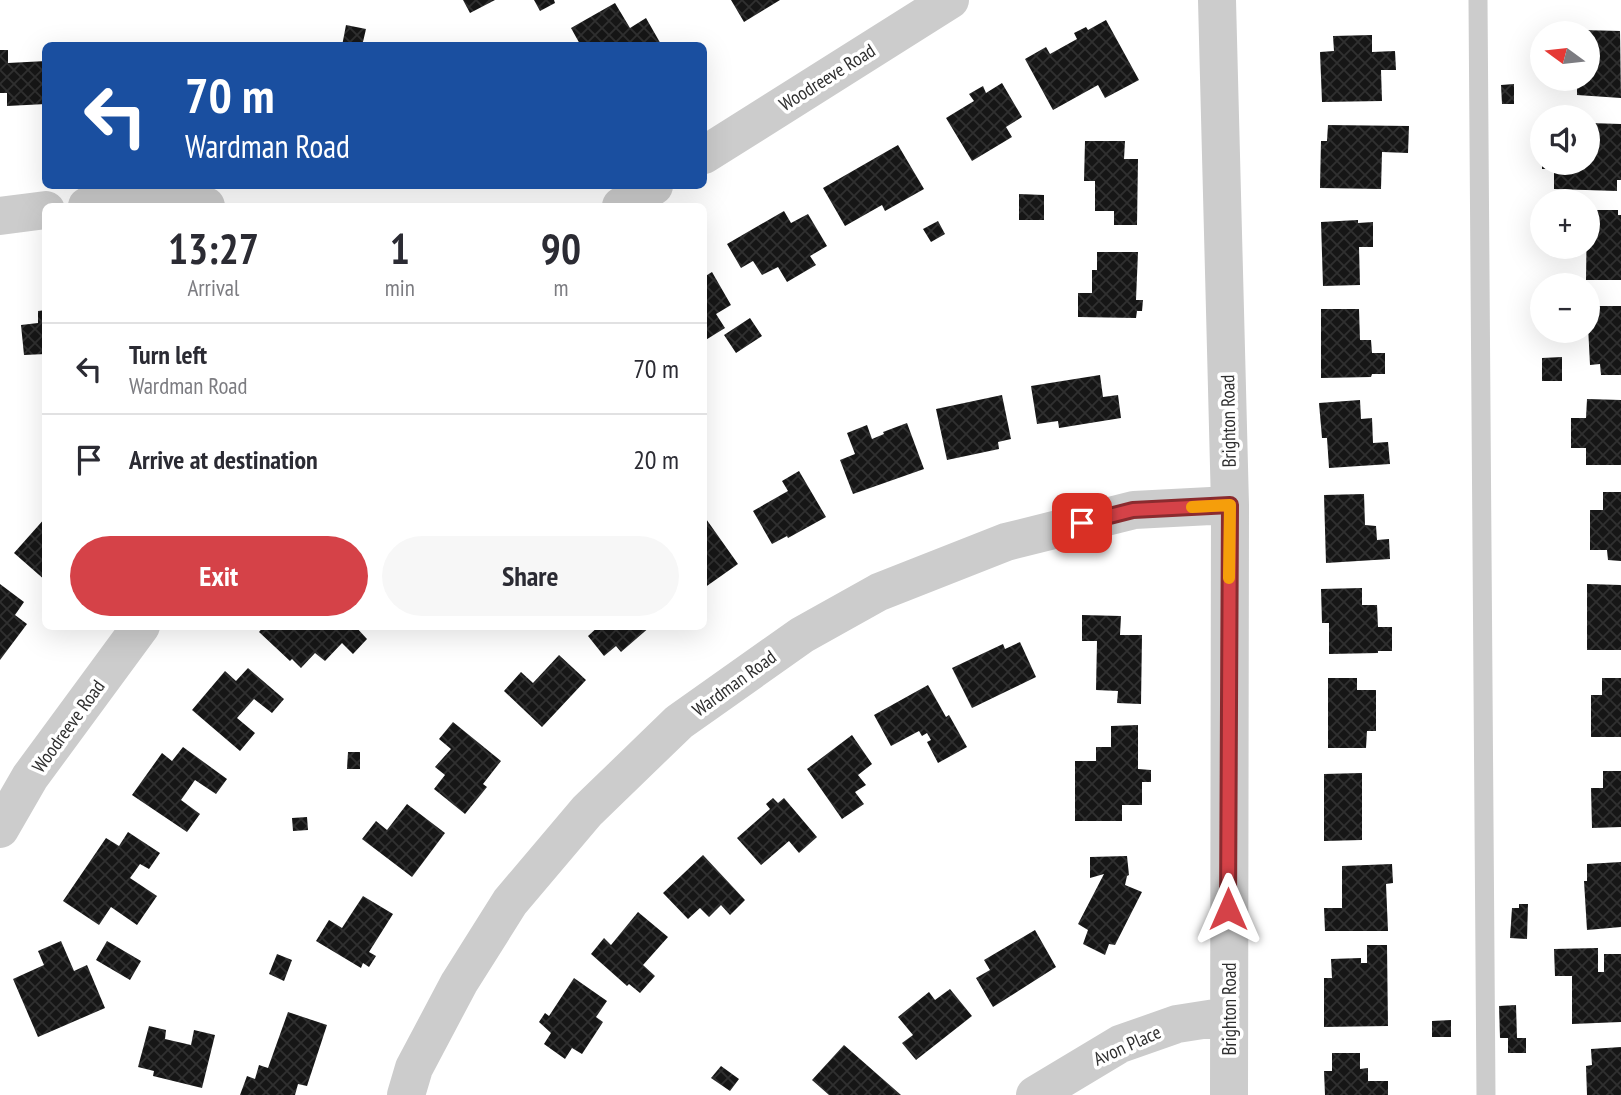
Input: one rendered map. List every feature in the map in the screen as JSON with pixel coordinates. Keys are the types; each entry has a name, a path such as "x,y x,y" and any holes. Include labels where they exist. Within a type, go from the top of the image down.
{"street":[{"name":"Woodreeve Road","path":"707,153 950,0"},
{"name":"Brighton Road","path":"1217,0 1230,505 1229,1095"},
{"path":"626,203 649,189"},
{"path":"164,203 193,203"},
{"path":"0,216 42,211"},
{"name":"Wardman Road","path":"406,1095 414,1068 459,983 510,902 587,811 690,714 802,635 879,592 1006,542 1133,510 1230,505"},
{"name":"Woodreeve Road","path":"0,829 30,777 138,630"},
{"name":"Avon Place","path":"1035,1095 1120,1044 1177,1024 1228,1016"}],"lane":[{"path":"1478,0 1486,1095"}],"building":[{"path":"463,0 495,0 470,13"},
{"path":"534,0 554,0 555,3 540,11"},
{"path":"731,0 780,0 744,22"},
{"path":"615,3 630,28 646,18 660,42 579,42 571,28"},
{"path":"1106,20 1139,80 1105,98 1098,85 1053,110 1025,59 1046,47 1050,54 1077,39 1074,33 1086,27 1088,30"},
{"path":"346,25 366,29 363,42 343,42"},
{"path":"1600,30 1620,31 1621,98 1577,95 1577,91 1600,91"},
{"path":"1372,35 1372,52 1395,51 1396,70 1381,70 1382,101 1322,102 1320,52 1334,51 1333,36"},
{"path":"0,50 8,50 8,63 42,61 42,104 7,106 7,93 0,93"},
{"path":"1002,83 1022,117 1006,127 1012,137 972,161 946,118 974,101 969,94 983,86 986,93"},
{"path":"1514,84 1514,104 1502,104 1501,85"},
{"path":"1600,123 1621,124 1621,180 1617,180 1617,191 1554,189 1554,175 1600,175"},
{"path":"1328,125 1409,126 1408,153 1382,152 1381,189 1320,188 1321,141 1327,141"},
{"path":"1085,141 1125,141 1124,159 1138,159 1137,225 1114,225 1114,211 1095,211 1095,181 1084,181"},
{"path":"898,145 924,189 885,211 882,205 845,226 823,188"},
{"path":"1019,194 1044,195 1044,220 1019,220"},
{"path":"1600,210 1618,210 1618,215 1621,215 1621,280 1600,280 1600,273 1586,273 1586,259 1600,259"},
{"path":"784,211 791,223 808,214 827,246 810,256 816,265 787,282 778,267 762,275 753,261 741,268 727,244"},
{"path":"1358,220 1358,223 1373,222 1373,247 1359,247 1360,285 1323,286 1321,222"},
{"path":"938,221 945,234 931,242 923,229"},
{"path":"1097,252 1138,252 1136,300 1143,300 1142,311 1137,311 1136,318 1078,317 1078,293 1092,293 1092,270 1097,270"},
{"path":"712,272 731,305 716,314 725,328 707,339 707,275"},
{"path":"1600,306 1621,306 1621,375 1601,375 1600,364 1590,365 1589,343 1600,343"},
{"path":"1321,309 1359,309 1360,340 1371,340 1372,353 1385,353 1385,374 1372,374 1371,377 1321,378"},
{"path":"42,310 42,354 24,355 21,325 38,323 38,311"},
{"path":"750,318 762,336 736,353 724,335"},
{"path":"1562,357 1562,381 1542,381 1542,358"},
{"path":"1100,375 1103,397 1118,395 1121,418 1059,428 1058,421 1037,424 1031,386"},
{"path":"1002,395 1011,439 998,442 999,449 947,460 936,409"},
{"path":"1587,399 1621,400 1621,465 1586,465 1586,448 1571,448 1571,418 1586,418"},
{"path":"1360,400 1361,419 1372,418 1373,443 1388,442 1390,464 1329,468 1327,438 1322,438 1319,403"},
{"path":"907,423 924,469 853,494 840,460 855,454 847,433 867,425 872,439"},
{"path":"799,471 826,517 772,544 753,511 788,491 782,481"},
{"path":"1603,492 1621,492 1621,561 1608,560 1607,550 1590,550 1590,510 1603,510"},
{"path":"1364,494 1365,525 1376,526 1377,540 1389,539 1390,559 1326,563 1324,495"},
{"path":"707,520 738,564 707,586"},
{"path":"42,522 42,578 14,553"},
{"path":"0,584 24,602 15,615 27,624 0,660"},
{"path":"1587,584 1621,585 1621,650 1587,650"},
{"path":"1362,588 1362,605 1377,605 1378,627 1392,627 1392,651 1329,654 1329,623 1322,623 1321,589"},
{"path":"1082,615 1121,616 1120,635 1142,635 1141,704 1117,703 1118,691 1096,690 1097,641 1082,641"},
{"path":"359,630 367,639 353,654 342,643 325,661 315,653 301,668 259,632"},
{"path":"595,630 646,630 621,652 616,646 604,656 588,636"},
{"path":"1020,642 1036,677 972,708 952,668 1003,644 1005,649"},
{"path":"559,655 586,680 542,727 504,691 521,672 533,683"},
{"path":"248,668 284,699 272,713 254,699 237,718 255,733 240,751 192,710 225,671 236,681"},
{"path":"1328,678 1357,678 1357,690 1376,690 1376,731 1367,731 1366,748 1328,748"},
{"path":"1602,678 1621,678 1621,737 1591,737 1591,695 1602,695"},
{"path":"928,685 967,747 938,763 927,742 931,740 927,733 922,736 919,731 891,746 874,715"},
{"path":"453,722 501,761 483,784 487,787 465,814 434,789 445,775 435,767 451,749 439,739"},
{"path":"1138,725 1138,769 1151,770 1151,782 1142,782 1142,805 1122,805 1122,821 1075,821 1075,761 1096,761 1096,747 1111,747 1111,726"},
{"path":"852,735 872,764 858,775 866,785 855,792 864,804 842,819 807,769"},
{"path":"183,747 227,779 216,794 195,780 181,800 200,814 187,832 132,795 162,753 172,761"},
{"path":"348,752 360,752 360,769 347,769"},
{"path":"1603,771 1621,771 1621,827 1592,828 1591,788 1603,788"},
{"path":"1362,773 1362,840 1324,841 1324,774"},
{"path":"773,798 778,803 784,798 817,837 799,853 789,841 761,865 737,838 770,809 766,804"},
{"path":"407,804 445,833 412,877 362,839 376,821 387,830"},
{"path":"307,817 308,830 293,831 292,818"},
{"path":"128,832 160,853 149,869 140,864 130,878 157,896 137,925 111,907 99,925 63,901 106,838 119,846"},
{"path":"703,855 745,900 730,915 721,905 709,917 700,908 688,919 663,893"},
{"path":"1127,856 1129,875 1125,885 1142,892 1115,945 1109,944 1105,955 1083,944 1088,930 1078,924 1104,874 1090,878 1090,857"},
{"path":"1621,862 1621,927 1587,930 1584,881 1587,881 1587,864"},
{"path":"1392,864 1393,883 1386,884 1388,931 1325,931 1324,908 1342,908 1342,866"},
{"path":"363,896 393,914 369,952 376,956 369,967 363,963 361,968 316,941 329,920 342,928"},
{"path":"1519,904 1528,904 1527,939 1510,938 1512,908 1519,908"},
{"path":"638,912 668,937 643,965 655,976 640,993 629,984 627,986 591,954 604,938 611,945"},
{"path":"1035,930 1056,967 993,1007 976,978 990,970 984,960"},
{"path":"61,941 74,971 87,965 105,1008 38,1037 13,979 44,965 38,951"},
{"path":"107,941 141,961 130,980 96,960"},
{"path":"1367,945 1387,945 1388,1026 1324,1027 1324,978 1332,978 1331,959 1361,958 1361,963 1367,963"},
{"path":"1598,948 1598,972 1604,972 1604,954 1621,954 1621,1022 1572,1024 1572,976 1555,976 1554,949"},
{"path":"277,954 292,960 284,981 269,974"},
{"path":"574,978 607,1001 596,1017 603,1022 582,1054 572,1048 565,1059 544,1044 551,1033 539,1022 545,1013 549,1016"},
{"path":"950,989 972,1016 916,1060 902,1043 913,1035 898,1017 929,992 935,1000"},
{"path":"1516,1005 1517,1038 1526,1038 1526,1053 1508,1053 1508,1038 1500,1038 1499,1006"},
{"path":"288,1012 327,1025 307,1086 298,1084 295,1095 240,1095 247,1076 255,1079 259,1065 268,1068"},
{"path":"1451,1020 1451,1037 1432,1037 1432,1021"},
{"path":"149,1026 166,1030 165,1039 191,1045 194,1030 215,1035 202,1088 153,1076 154,1071 138,1067"},
{"path":"844,1045 901,1095 829,1095 812,1080"},
{"path":"1621,1047 1621,1095 1587,1095 1586,1066 1592,1065 1591,1049"},
{"path":"1332,1053 1360,1053 1360,1069 1368,1068 1368,1081 1388,1081 1388,1095 1325,1095 1324,1071 1332,1071"},
{"path":"721,1066 739,1079 730,1091 711,1078"}],"slow traffic":[{"path":"1192,507 1230,505 1229,578"}],"route":[{"path":"1082,523 1133,510 1230,505 1228,909"}]}
